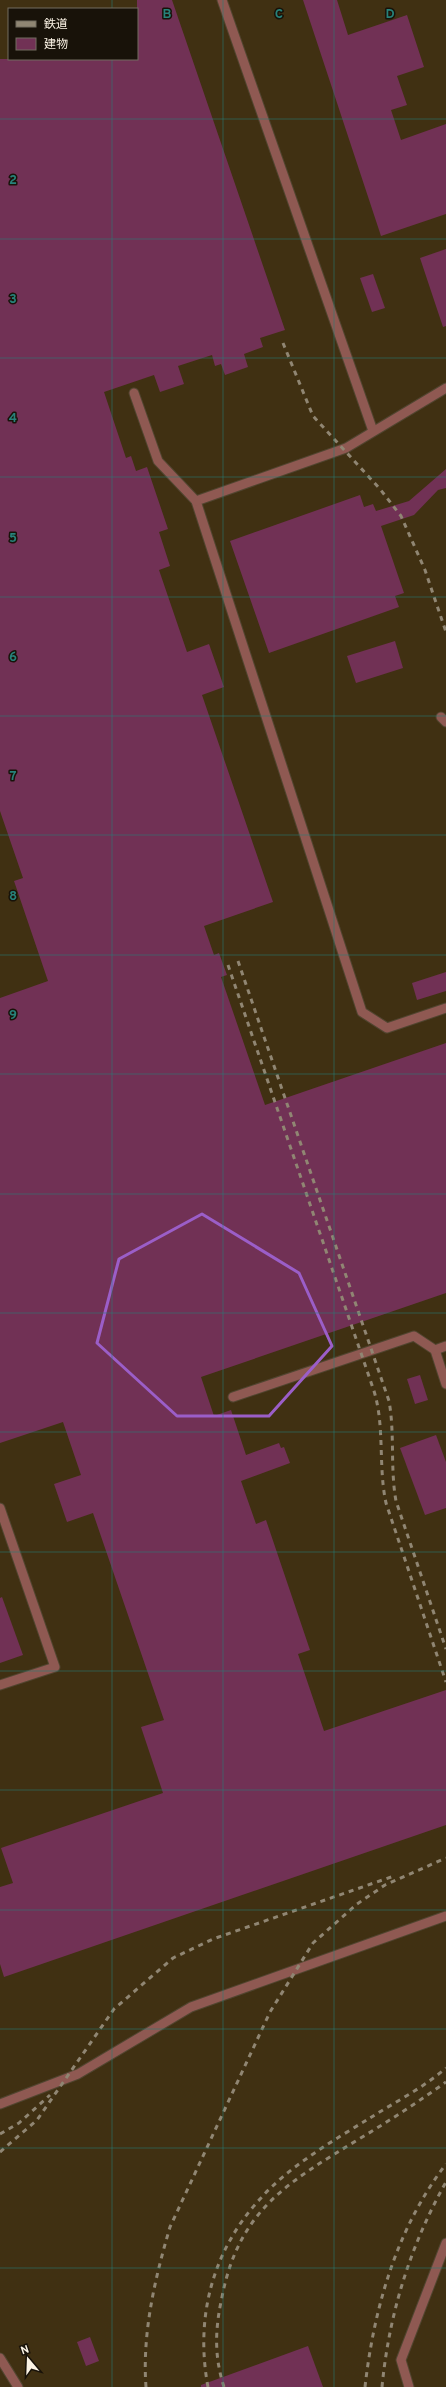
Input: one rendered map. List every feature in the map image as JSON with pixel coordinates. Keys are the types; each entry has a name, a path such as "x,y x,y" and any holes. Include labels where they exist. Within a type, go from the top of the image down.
{"lane":[{"path":"222,0 373,431"},
{"path":"196,501 346,448 446,388"},
{"path":"134,394 158,461 196,501 362,1012 388,1028 446,1008"},
{"path":"233,1398 414,1336 435,1350 446,1384"},
{"path":"435,1350 446,1346"},
{"path":"0,1508 55,1667 0,1685"},
{"path":"0,2104 78,2074 192,2007 446,1916"},
{"path":"409,2387 400,2360 446,2243"},
{"path":"0,2358 18,2387"}],"highlighted area":[{"path":"202,1214 299,1273 332,1346 269,1416 177,1416 97,1343 119,1259"}],"shaded area":[{"path":"0,0 446,0 446,2387 0,2387"}],"building":[{"path":"137,0 172,0 285,330 260,338 263,347 244,354 248,367 225,375 221,364 215,366 212,355 178,366 184,384 160,392 154,375 104,392 126,458 131,456 136,471 147,467 168,529 159,532 170,566 159,570 187,652 209,644 224,687 202,695 273,902 204,926 214,955 219,953 227,975 221,977 265,1105 446,1043 446,1293 201,1377 214,1416 231,1410 246,1455 279,1443 281,1448 284,1447 290,1463 241,1481 256,1524 266,1520 310,1650 298,1654 324,1731 446,1690 446,1825 4,1977 0,1964 0,1887 13,1883 1,1848 163,1793 141,1727 164,1720 93,1513 67,1522 54,1484 81,1475 63,1422 0,1443 0,998 48,981 14,881 23,878 0,811 0,59 138,60"},
{"path":"303,0 337,0 348,35 407,15 424,67 397,76 407,105 391,110 401,140 446,124 446,214 381,236"},
{"path":"446,249 446,326 443,327 420,258"},
{"path":"373,274 385,308 372,312 360,278"},
{"path":"446,469 446,488 438,490 414,515 381,526 404,593 395,596 399,607 269,653 230,541 360,495 364,507 373,504 376,511 409,501"},
{"path":"395,641 403,668 356,683 347,656"},
{"path":"446,972 446,991 417,1000 412,983"},
{"path":"420,1375 428,1400 415,1404 407,1379"},
{"path":"436,1435 446,1462 446,1508 425,1515 400,1448"},
{"path":"2,1597 23,1655 0,1663 0,1598"},
{"path":"90,2337 99,2361 86,2366 77,2342"},
{"path":"308,2346 323,2387 201,2387 201,2385"}],"railway":[{"path":"283,343 313,416 380,489 401,516 425,570 446,632"},
{"path":"238,961 389,1401 392,1426 393,1476 396,1501 446,1649"},
{"path":"228,965 374,1391 381,1433 382,1475 386,1503 446,1682"},
{"path":"146,2387 145,2367 148,2326 159,2266 170,2227 270,2012 313,1943 357,1904 385,1885 446,1858"},
{"path":"0,2152 37,2120 114,2009 173,1958 213,1939 394,1876"},
{"path":"208,2387 204,2336 206,2311 211,2287 219,2263 243,2219 271,2187 298,2165 342,2135 418,2088 446,2068"},
{"path":"224,2387 218,2364 217,2353 217,2331 222,2297 230,2267 241,2241 254,2220 271,2201 310,2169 414,2104 446,2082"},
{"path":"0,2134 19,2123 50,2095"},
{"path":"365,2387 375,2327 390,2270 414,2215 446,2164"},
{"path":"382,2387 390,2333 403,2281 422,2231 446,2182"}]}
